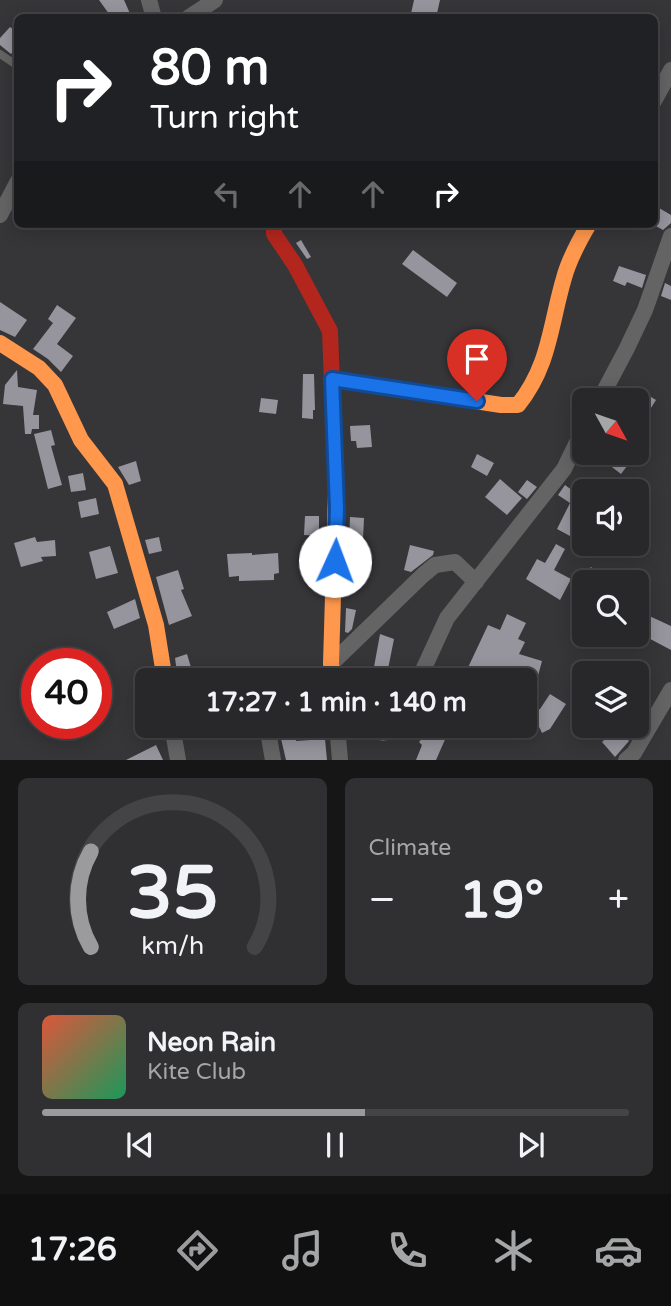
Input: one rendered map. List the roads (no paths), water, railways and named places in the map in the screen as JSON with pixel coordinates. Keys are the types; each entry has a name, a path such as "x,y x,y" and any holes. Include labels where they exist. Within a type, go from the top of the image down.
{"street":[{"path":"194,14 215,0"},
{"path":"658,94 671,70"},
{"path":"0,215 14,189"},
{"path":"274,228 274,234 295,265 330,331 337,509 332,668"},
{"path":"332,379 501,405 518,405 529,393 542,370 563,280 587,228"},
{"path":"606,388 645,310 671,236"},
{"path":"0,343 39,369 55,385 81,439 115,484 156,625 163,668"},
{"path":"424,668 447,618 564,468 572,452"},
{"path":"336,668 435,565 455,562 476,582"},
{"path":"626,760 634,752 671,690"},
{"path":"174,738 178,760"},
{"path":"269,738 273,760"},
{"path":"338,738 340,760"}]}
